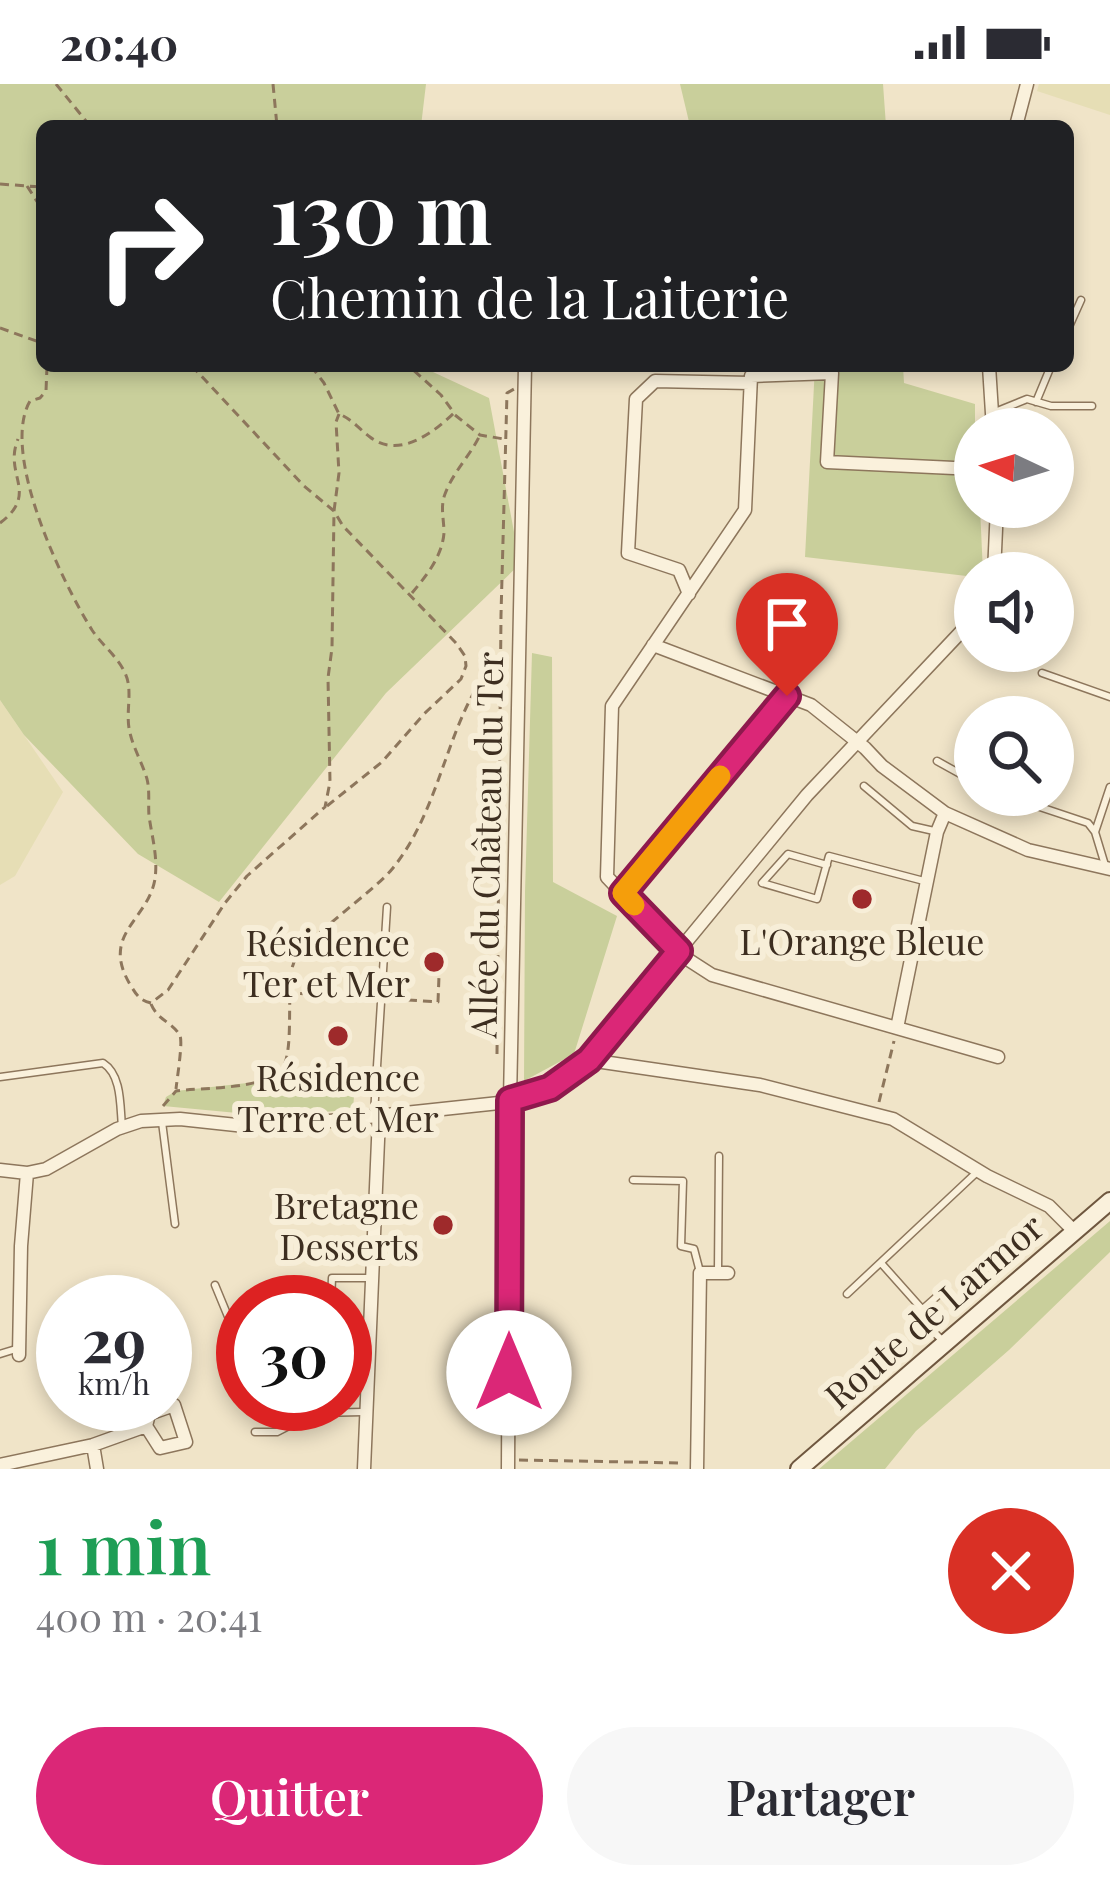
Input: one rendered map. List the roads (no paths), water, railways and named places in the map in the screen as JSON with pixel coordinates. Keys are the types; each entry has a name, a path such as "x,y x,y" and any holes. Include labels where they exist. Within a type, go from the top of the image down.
{"main road":[{"name":"Route de Larmor","path":"800,1469 1110,1202"}],"street":[{"path":"1018,120 1027,84"},
{"name":"Allée du Château du Ter","path":"508,1465 525,372"},
{"path":"805,372 751,376 745,510 612,706 607,877 679,951 712,975 998,1057"},
{"path":"832,372 827,462 954,468"},
{"path":"989,372 992,408"},
{"path":"688,593 679,570 628,553 636,399 655,381 751,382"},
{"path":"0,1170 46,1169 122,1127 162,1119 264,1128 510,1100 550,1088 589,1060 807,795 954,639"},
{"path":"653,646 811,705 945,813 1028,850 1108,868"},
{"path":"623,893 787,696"},
{"path":"897,1028 945,813"},
{"path":"589,1060 760,1084 893,1119 1048,1206 1074,1231"},
{"path":"372,1278 376,1117"},
{"path":"19,1351 27,1172"},
{"path":"697,1466 700,1273 723,1273"},
{"path":"0,1465 93,1445 132,1431"},
{"path":"364,1469 366,1431"},
{"path":"93,1445 97,1469"}],"lane":[{"path":"1074,316 1081,300"},
{"path":"1036,402 1048,372"},
{"path":"1006,408 1027,399 1051,406 1092,406"},
{"path":"1042,674 1110,697"},
{"path":"937,761 954,770"},
{"path":"864,786 912,826 938,832"},
{"path":"1095,832 1110,787"},
{"path":"1065,816 1088,824 1095,832 1108,868"},
{"path":"826,865 788,854 762,883 817,898 829,856 927,882"},
{"path":"376,1117 387,907"},
{"path":"0,1077 103,1063 111,1067 117,1082 122,1127"},
{"path":"162,1119 175,1224"},
{"path":"719,1156 723,1273"},
{"path":"848,1294 979,1171"},
{"path":"633,1180 683,1181 681,1246 694,1249 700,1273"},
{"path":"881,1263 922,1309"},
{"path":"943,1291 916,1315 945,1343"},
{"path":"0,1354 19,1351"},
{"path":"255,1432 279,1431"}],"place":[{"name":"L'Orange Bleue","path":"862,899"},
{"name":"Résidence Ter et Mer","path":"434,962"},
{"name":"Résidence Terre et Mer","path":"338,1036"},
{"name":"Bretagne Desserts","path":"443,1225"}]}
